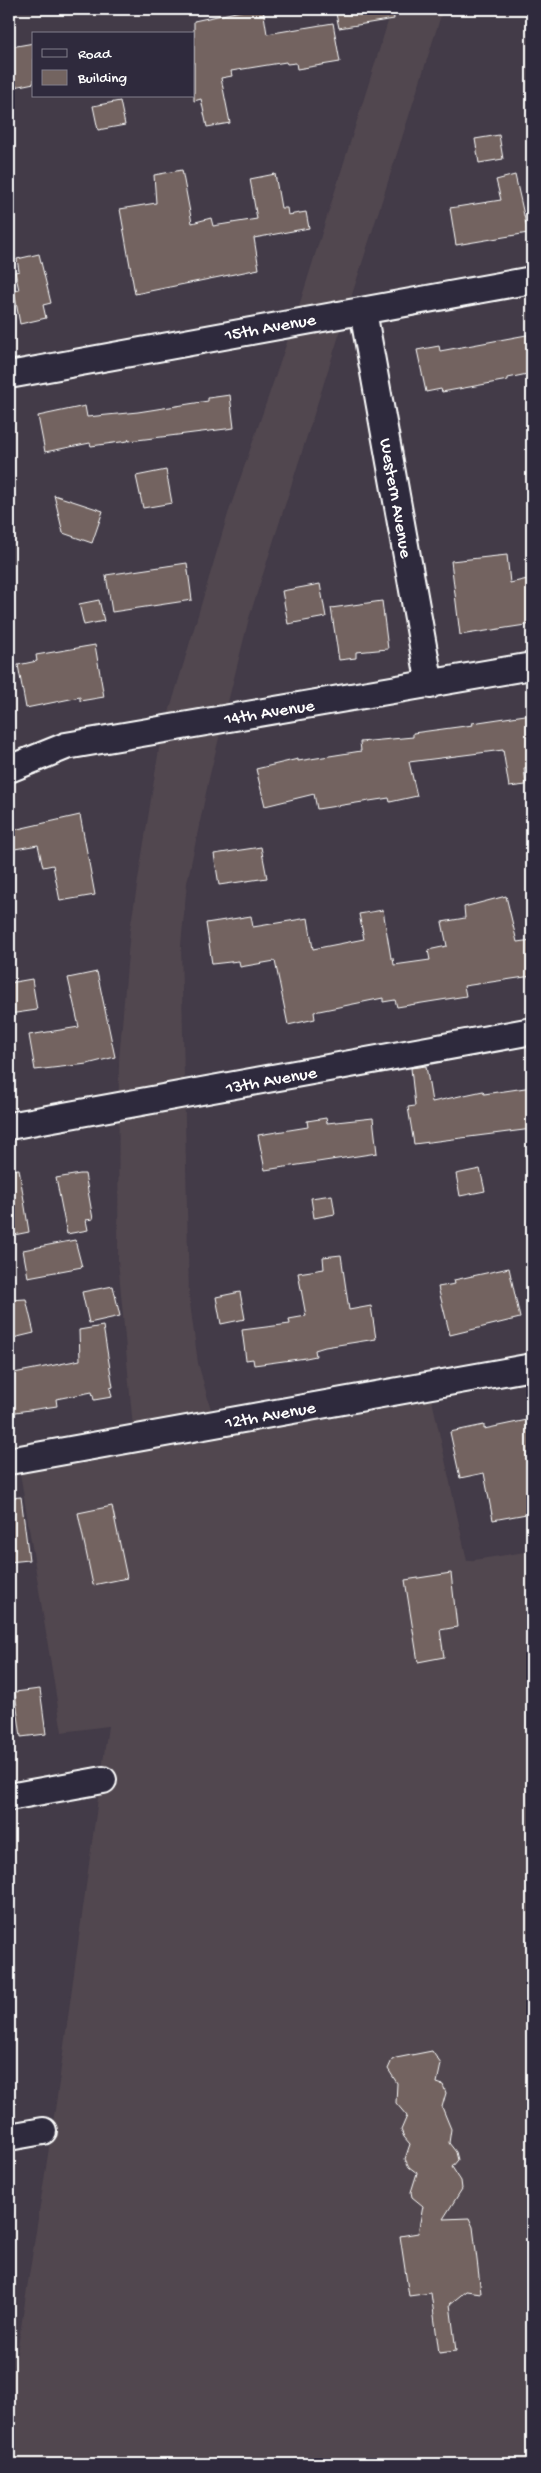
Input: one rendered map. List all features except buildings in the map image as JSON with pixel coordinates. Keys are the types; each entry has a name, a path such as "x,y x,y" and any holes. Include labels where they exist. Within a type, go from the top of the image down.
{"street":[{"name":"15th Avenue","path":"9,375 532,280"},
{"name":"Western Avenue","path":"363,311 430,685"},
{"name":"14th Avenue","path":"9,769 66,746 532,666"},
{"name":"13th Avenue","path":"9,1126 532,1031"},
{"name":"12th Avenue","path":"9,1462 532,1367"},
{"path":"9,1797 103,1780"},
{"path":"9,2137 43,2131"}],"shaded area":[{"path":"392,9 443,9 249,618 210,774 187,883 181,945 189,1296 198,1363 215,1424 429,1386 467,1561 532,1551 532,2464 9,2464 9,2404 57,2097 108,1726 62,1732 18,1460 134,1439 118,1260 119,1060 130,930 160,743 228,514 294,322"}]}
